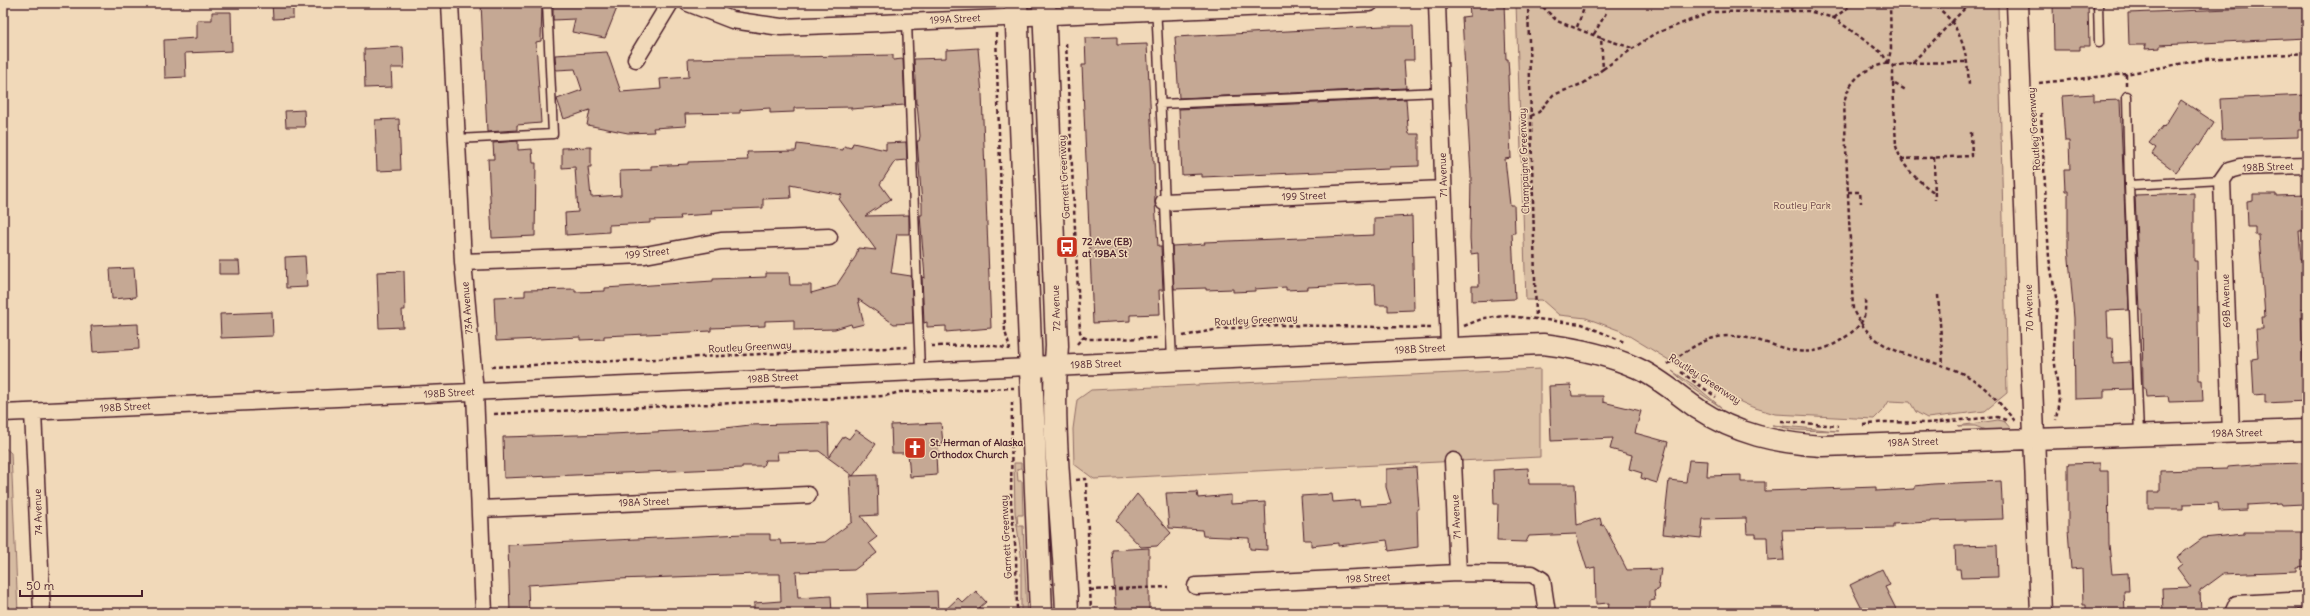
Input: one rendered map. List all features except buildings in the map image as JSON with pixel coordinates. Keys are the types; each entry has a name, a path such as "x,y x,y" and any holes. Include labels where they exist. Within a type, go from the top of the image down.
{"main road":[{"path":"1016,10 1041,613"},
{"name":"72 Avenue","path":"1044,10 1057,346 1054,392 1057,480 1066,570 1067,613"}],"street":[{"name":"73A Avenue","path":"450,3 463,262 475,392 484,613"},
{"path":"636,59 670,3"},
{"name":"199A Street","path":"688,3 732,20 781,27 907,22 1016,10 1370,3"},
{"name":"71 Avenue","path":"1437,3 1448,348"},
{"name":"70 Avenue","path":"2017,3 2041,613"},
{"name":"198B Street","path":"2226,175 2240,167 2307,165"},
{"name":"69B Avenue","path":"2226,175 2231,433"},
{"name":"199 Street","path":"1164,202 1443,189"},
{"name":"199 Street","path":"463,262 645,255 721,241 829,237"},
{"name":"198A Street","path":"1543,344 1584,349 1638,368 1658,380 1698,409 1727,425 1755,436 1790,444 1822,446 2139,434 2307,430"},
{"name":"198B Street","path":"3,413 1543,344"},
{"name":"74 Avenue","path":"33,412 42,613"},
{"name":"71 Avenue","path":"1453,462 1458,573"},
{"name":"198A Street","path":"480,509 808,495"},
{"name":"198 Street","path":"1196,586 1458,573 1523,573 1538,576 1542,580 1545,588 1547,613"},
{"path":"2235,608 2307,600"}],"lane":[{"path":"457,139 553,134 547,3"},
{"path":"2098,3 2099,43"},
{"path":"1156,8 1172,361"},
{"path":"907,22 920,371"},
{"path":"1160,104 1440,92"},
{"path":"2127,96 2139,434"},
{"path":"2129,185 2226,175"}],"path":[{"name":"Champaigne Greenway","path":"1528,3 1536,319"},
{"path":"1539,3 1557,21 1632,48"},
{"path":"1576,27 1586,3"},
{"path":"1791,11 1792,3"},
{"path":"1834,18 1854,3"},
{"path":"1888,63 1891,49 1890,3"},
{"path":"1930,3 1953,21 1962,40 1967,62 1969,87"},
{"path":"1912,63 1970,3"},
{"path":"1531,116 1539,112 1553,95 1584,83 1654,34 1712,12 1808,11 1834,18 1882,53 1888,63 1893,66 1912,63 1967,62"},
{"path":"1594,34 1606,13"},
{"path":"1601,38 1603,69"},
{"name":"Routley Greenway","path":"491,367 919,347 990,345 1010,349 1005,332 996,39"},
{"name":"Garnett Greenway","path":"1066,42 1080,332 1083,337"},
{"name":"Routley Greenway","path":"2039,88 2039,81 2126,74 2206,59 2307,53"},
{"path":"1859,425 1886,422 1927,423 1997,417 2017,423 1979,384 1942,365 1890,349 1871,337 1860,325 1853,310 1844,109 1846,95 1855,79 1870,67 1888,63"},
{"path":"1893,66 1896,146 1901,159 1909,171 1935,193"},
{"path":"1893,83 1906,90"},
{"name":"Routley Greenway","path":"2041,109 2049,258 2057,303 2053,347 2059,399 2059,410 2056,420"},
{"path":"1901,159 1972,156 1971,132"},
{"path":"1934,158 1935,200"},
{"path":"1848,192 1860,192 1861,203"},
{"path":"1938,295 1942,365"},
{"path":"1860,325 1866,315 1865,298"},
{"path":"1464,326 1484,318 1507,316 1582,324 1630,345"},
{"name":"Routley Greenway","path":"1083,337 1088,339 1171,338 1219,329 1279,325 1431,328"},
{"name":"Routley Greenway","path":"1722,402 1667,363 1694,346 1718,337 1743,338 1796,352 1820,350 1839,342 1860,325"},
{"path":"1077,344 1083,337"},
{"path":"494,414 885,396 900,392 1011,388 1012,394"},
{"name":"Garnett Greenway","path":"1012,400 1011,508 1016,554 1017,613"},
{"path":"1775,420 1842,427"},
{"path":"1069,480 1086,479 1091,613"},
{"path":"1090,590 1168,587"}],"green space":[{"name":"Routley Park","path":"1516,3 1998,3 2007,393 1985,411 1927,418 1916,412 1910,402 1889,401 1884,409 1874,419 1775,414 1752,407 1730,397 1621,331 1586,318 1559,315 1542,300 1526,300"},
{"path":"1540,369 1540,457 1094,479 1074,464 1073,429 1077,400 1091,390"},
{"path":"1672,371 1697,387 1722,408 1691,387"},
{"path":"1998,420 2005,422 2011,429 1988,431 1975,426 1958,426"},
{"path":"1772,425 1838,431 1795,430"},
{"path":"3,446 11,453 18,613 3,613"},
{"path":"1014,463 1021,463 1021,468 1017,469 1018,481 1022,481 1023,515 1017,515 1018,526 1023,526 1027,613 1021,613 1021,554 1015,512"}],"place":[{"name":"72 Ave (EB) at 19BA St","path":"1067,247"},
{"name":"St. Herman of Alaska Orthodox Church","path":"915,448"}]}
